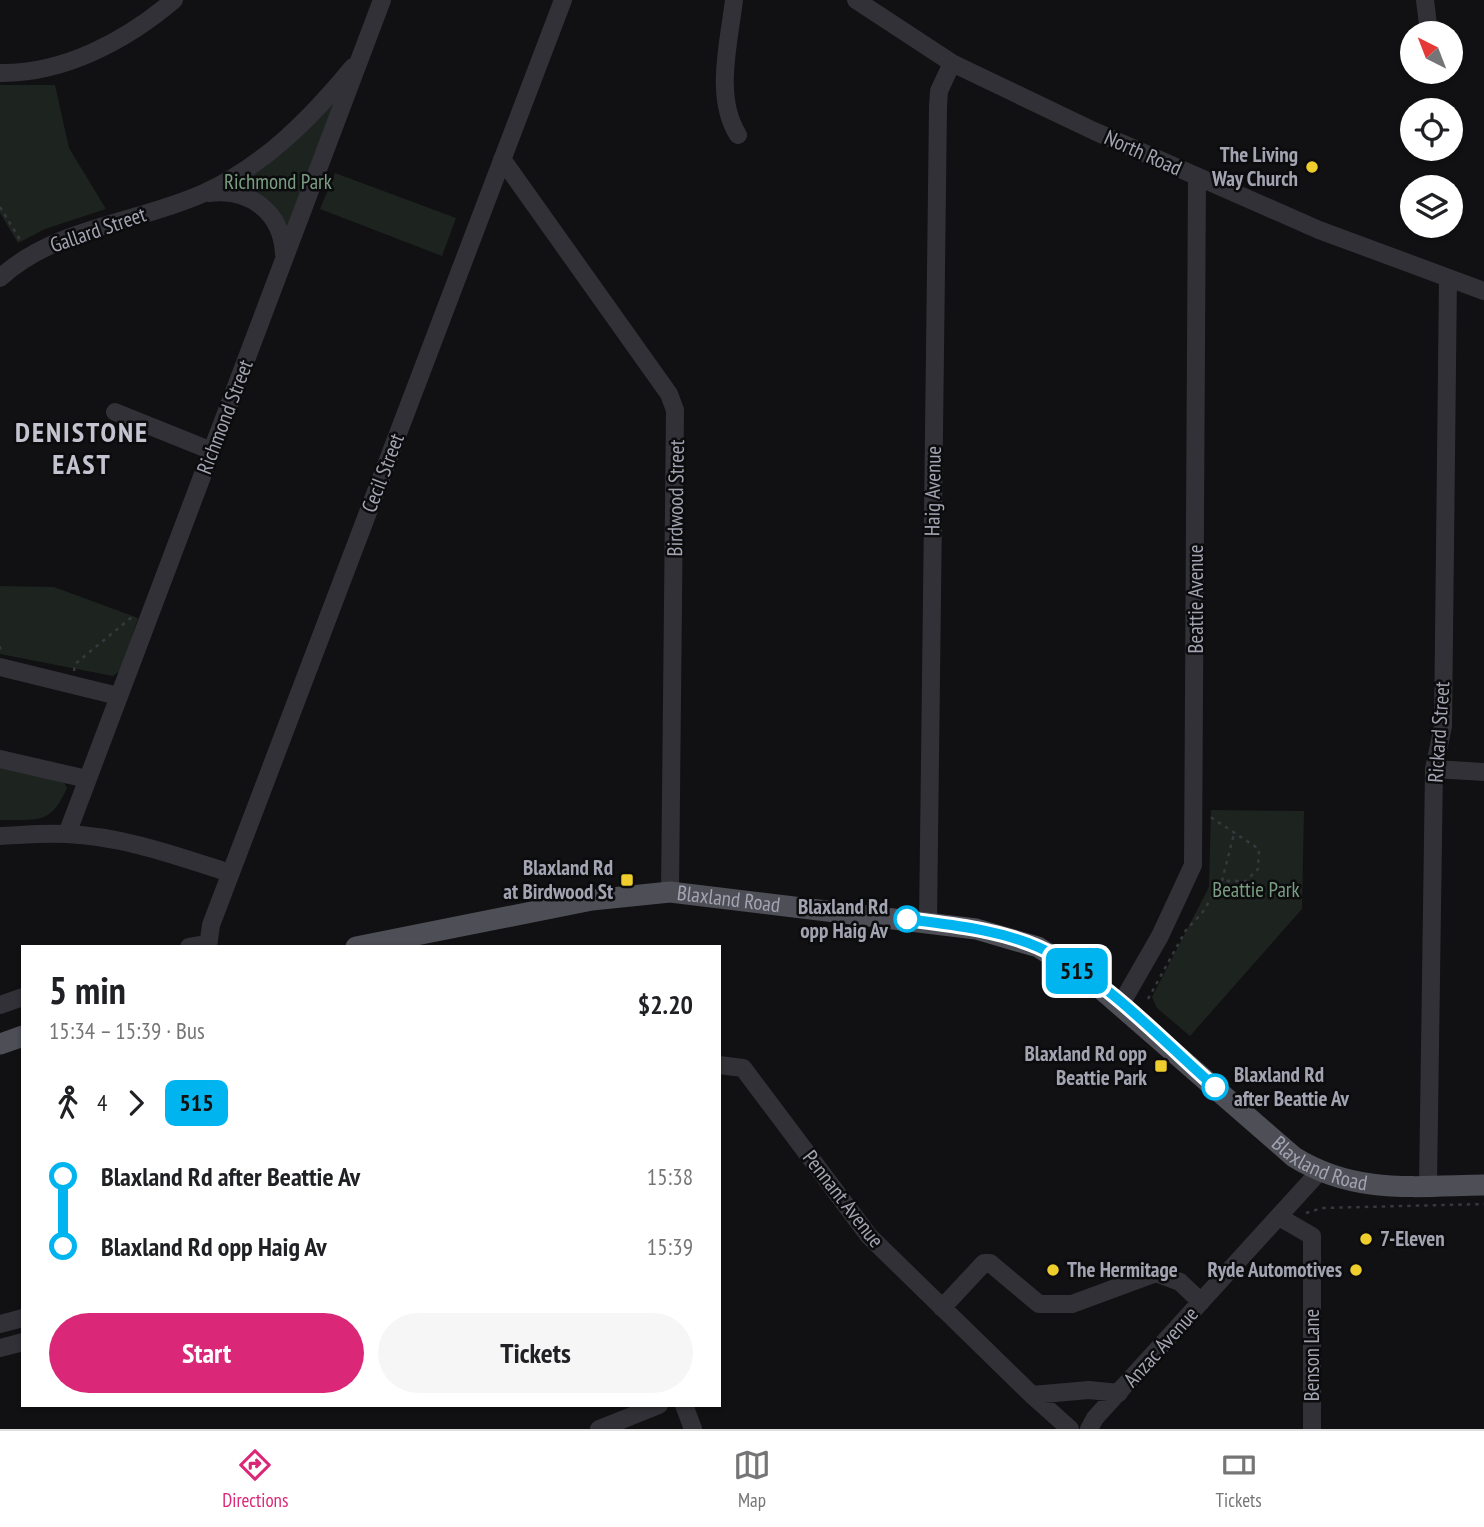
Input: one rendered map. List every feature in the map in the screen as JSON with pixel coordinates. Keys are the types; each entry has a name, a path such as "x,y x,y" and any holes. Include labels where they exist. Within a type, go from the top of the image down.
{"main road":[{"name":"Blaxland Road","path":"366,945 592,900 670,891 928,922 998,934 1038,947 1060,958 1121,1004 1275,1142 1319,1172 1367,1186 1484,1185"},
{"path":"0,1044 21,1037"}],"street":[{"path":"0,73 15,73 48,66 96,52 128,35 174,0"},
{"name":"Richmond Street","path":"67,834 382,0"},
{"name":"Cecil Street","path":"201,945 563,0"},
{"path":"734,0 725,97 730,123 738,135"},
{"name":"North Road","path":"856,0 952,63 1319,230 1484,291"},
{"path":"1425,0 1428,21"},
{"name":"Gallard Street","path":"0,278 30,255 50,245 202,194 252,165 293,132 361,57"},
{"name":"Haig Avenue","path":"928,922 938,107 939,91 952,63"},
{"name":"Birdwood Street","path":"502,159 669,394 676,410 670,891"},
{"name":"Beattie Avenue","path":"1121,1004 1160,936 1194,865 1197,176"},
{"name":"Gallard Street","path":"202,194 242,194 259,202 275,219 283,236 285,260"},
{"name":"Rickard Street","path":"1428,1186 1434,769 1443,726 1448,278"},
{"path":"115,412 212,451"},
{"path":"0,667 118,696"},
{"path":"0,759 87,779"},
{"path":"1434,769 1484,772"},
{"path":"0,836 67,834 151,848 230,873"},
{"path":"0,1005 21,998"},
{"name":"Pennant Avenue","path":"721,1065 743,1068 869,1236 1070,1429"},
{"name":"Anzac Avenue","path":"1089,1429 1095,1418 1319,1172"},
{"name":"Benson Lane","path":"1283,1213 1312,1236 1312,1429"},
{"path":"942,1308 985,1263 990,1263 1039,1304 1072,1304 1156,1273 1180,1282 1201,1302"},
{"path":"0,1324 21,1319"},
{"path":"0,1348 21,1343"},
{"path":"1032,1395 1089,1390 1119,1393"},
{"path":"599,1429 654,1407"},
{"path":"685,1407 693,1429"}],"path":[{"path":"0,207 30,255"},
{"path":"71,684 75,664 156,598"},
{"path":"1195,805 1259,849 1258,869 1246,881 1222,881"},
{"path":"1148,999 1186,930 1202,913 1222,881 1234,833"},
{"path":"1283,1213 1299,1215 1322,1208 1484,1205"}],"green space":[{"path":"0,85 55,85 69,148 106,209 45,229 18,243 0,213"},
{"name":"Richmond Park","path":"338,92 287,233 223,188"},
{"path":"335,173 456,218 442,256 320,209"},
{"path":"0,586 54,587 138,618 121,670 113,676 0,654"},
{"path":"0,765 61,776 67,788 55,809 48,815 33,819 0,820"},
{"name":"Beattie Park","path":"1211,810 1304,811 1302,909 1190,1036 1157,1008 1152,997 1209,887"}],"bus line":[{"name":"515","path":"907,919 998,934 1038,947 1060,958 1121,1004 1215,1087"}],"place":[{"name":"The Living Way Church","path":"1312,167"},
{"name":"Blaxland Rd at Birdwood St","path":"627,880"},
{"name":"Blaxland Rd opp Haig Av","path":"907,919"},
{"name":"Blaxland Rd opp Beattie Park","path":"1161,1066"},
{"name":"Blaxland Rd after Beattie Av","path":"1215,1087"},
{"name":"7-Eleven","path":"1366,1239"},
{"name":"The Hermitage","path":"1053,1270"},
{"name":"Ryde Automotives","path":"1356,1270"}],"district":[{"name":"DENISTONE EAST","path":"82,448"}]}
